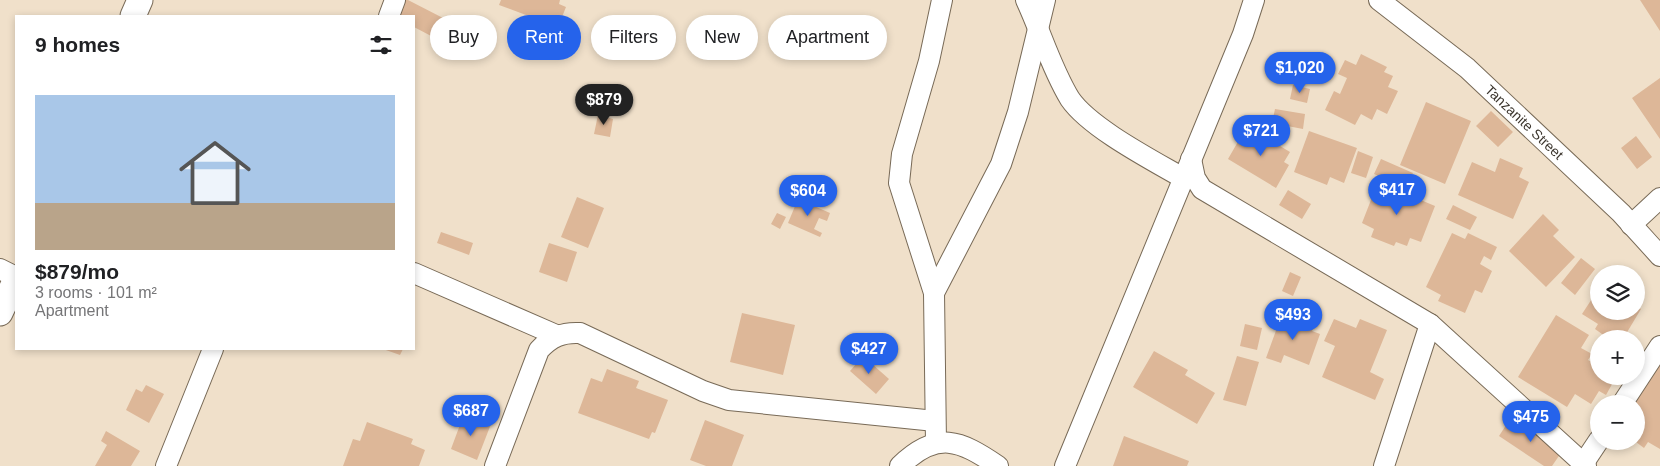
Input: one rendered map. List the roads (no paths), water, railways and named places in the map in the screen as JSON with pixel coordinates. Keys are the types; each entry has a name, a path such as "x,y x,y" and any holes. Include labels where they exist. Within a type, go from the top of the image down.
{"street":[{"path":"133,15 140,0"},
{"path":"389,15 395,0"},
{"path":"936,443 934,293 899,184 902,154 929,60 942,0"},
{"path":"1026,0 1039,27 1056,73 1071,100 1090,119 1121,142 1184,178"},
{"path":"934,293 1001,164 1018,112 1045,0"},
{"path":"1066,466 1243,34 1254,0"},
{"name":"Tanzanite Street","path":"1378,0 1467,68 1631,225 1660,256"},
{"path":"1192,159 1195,178 1202,189 1430,324 1584,465 1593,450"},
{"path":"1631,225 1660,198"},
{"path":"0,269 15,277"},
{"path":"415,273 556,335"},
{"path":"0,313 15,280"},
{"path":"1384,466 1430,324"},
{"path":"495,466 539,350 556,335 568,332 580,333 710,394 729,400 935,421"},
{"path":"1628,395 1660,346"},
{"path":"166,466 214,350"},
{"path":"900,466 909,457 936,443 954,442 981,454 998,466"}]}
